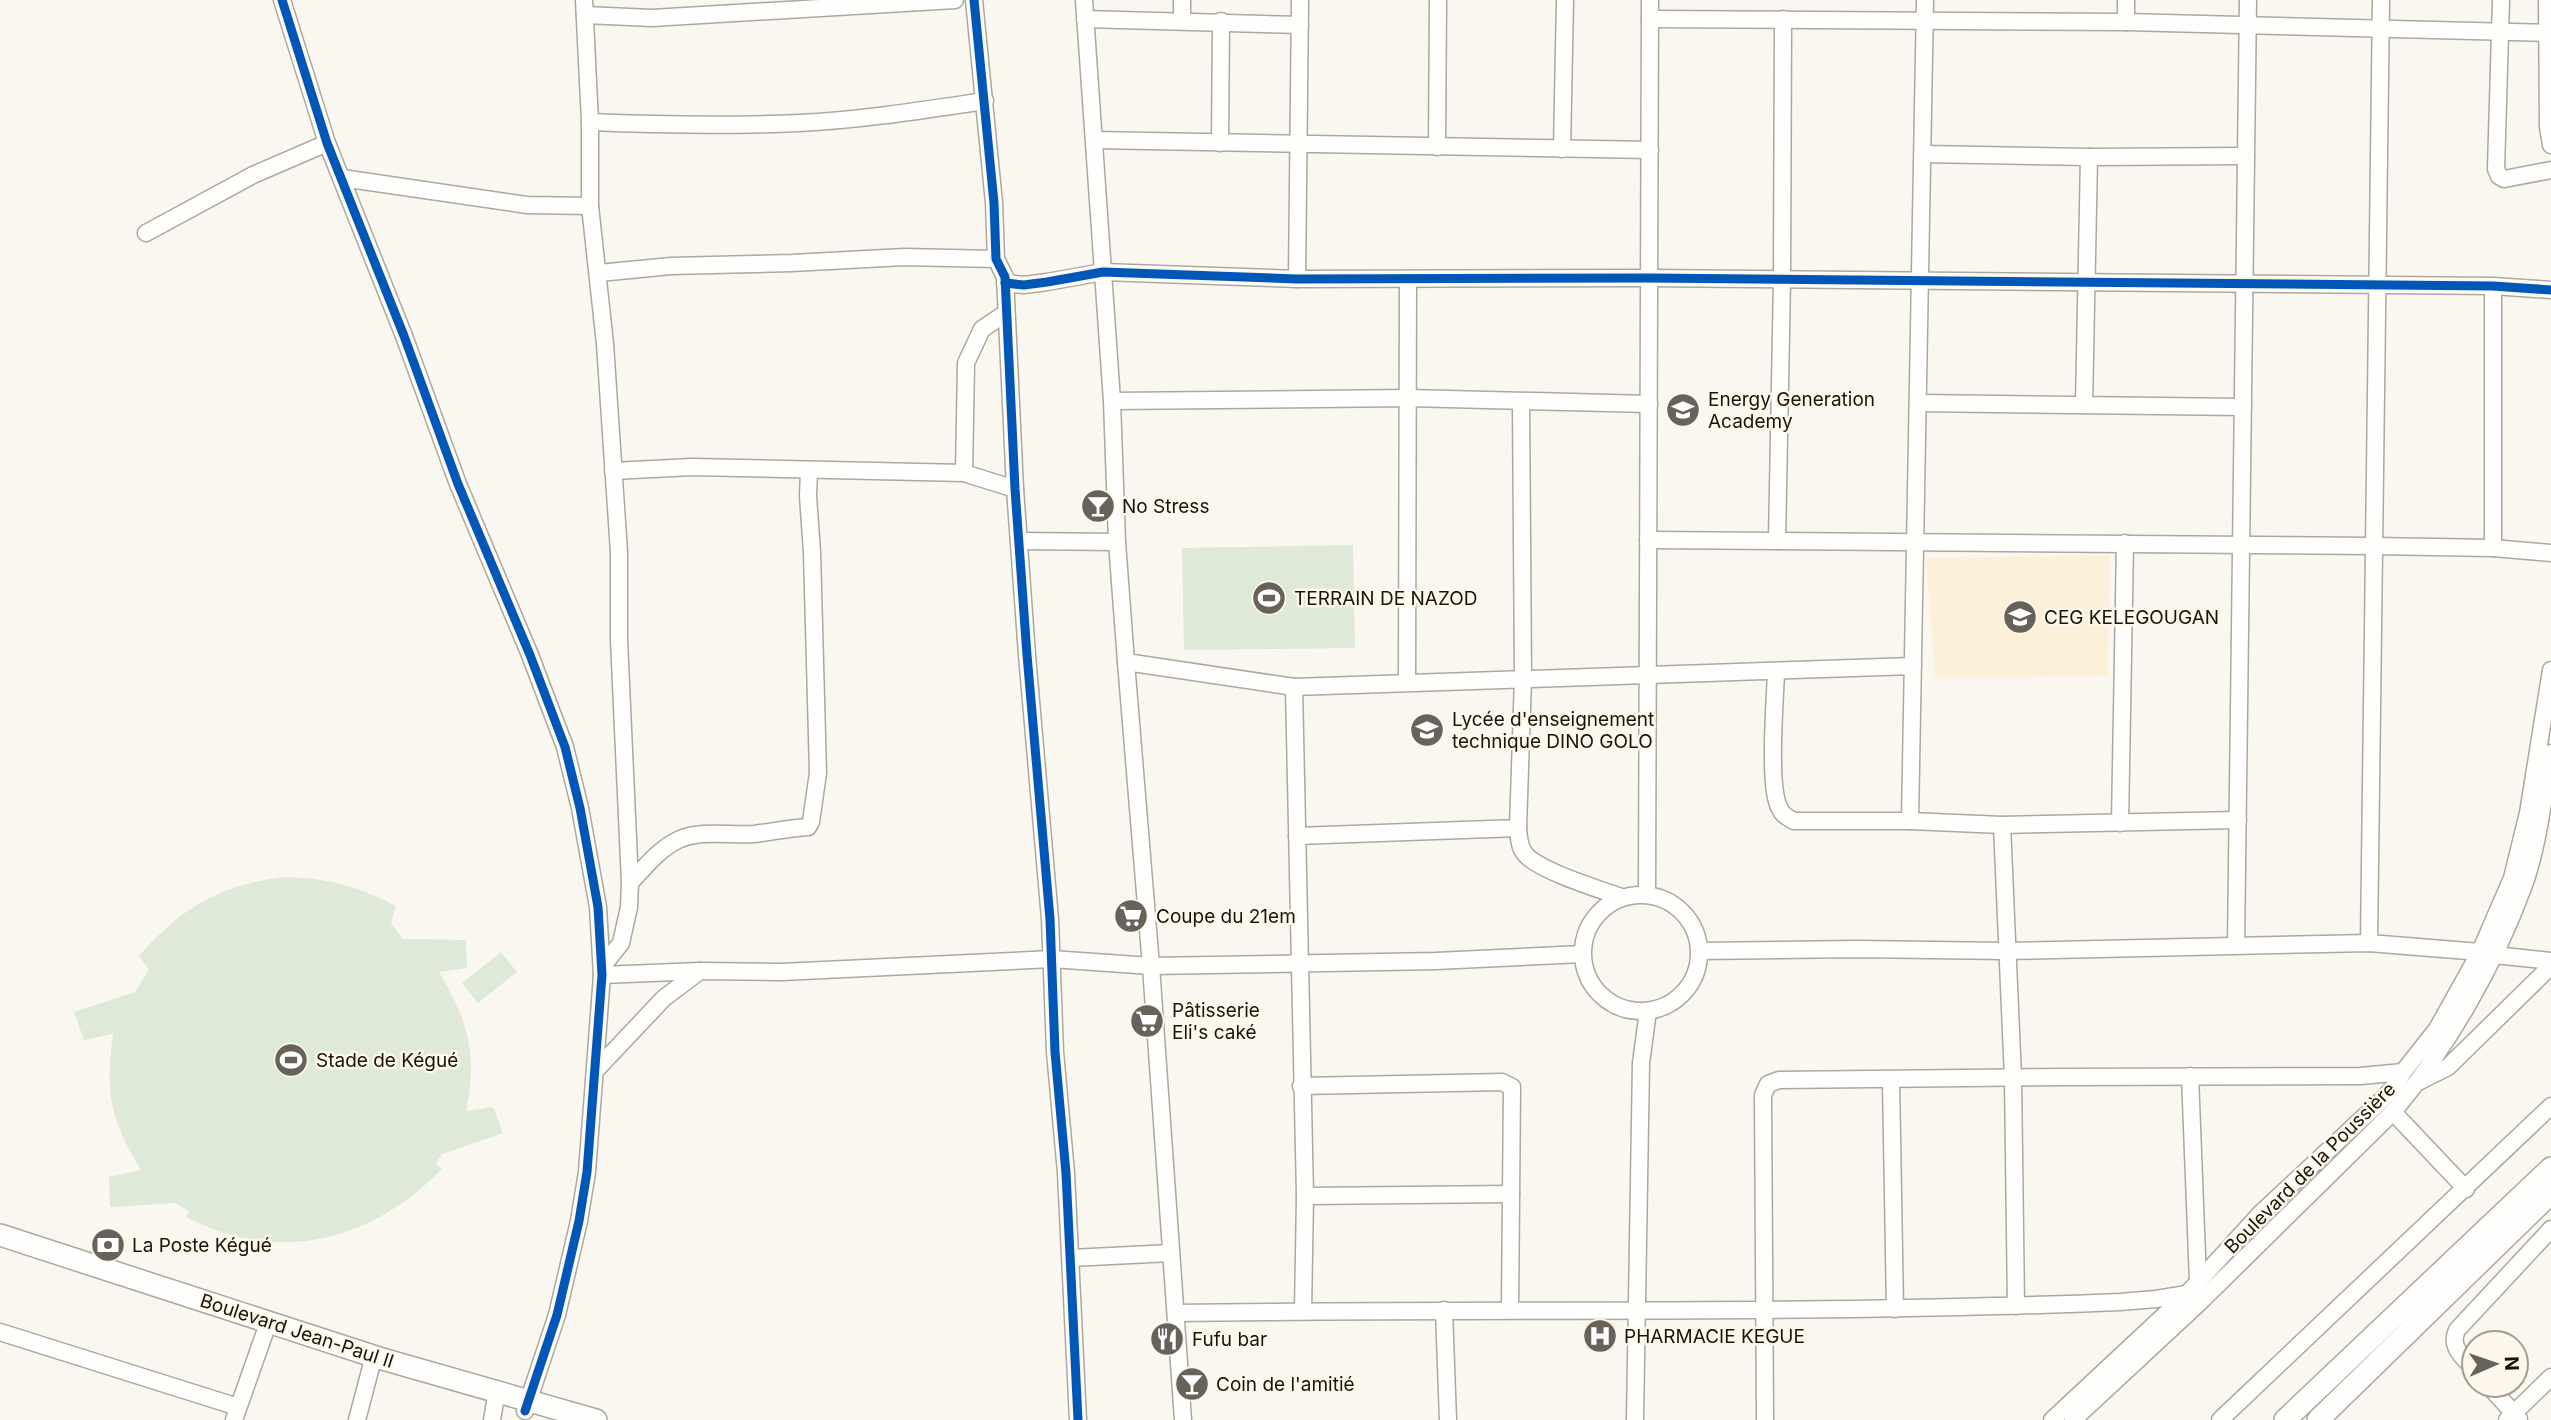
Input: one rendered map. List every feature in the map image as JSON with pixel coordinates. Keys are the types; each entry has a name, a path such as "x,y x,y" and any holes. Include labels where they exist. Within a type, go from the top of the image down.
{"main road":[{"path":"2285,1420 2551,1168"},
{"path":"2318,1420 2551,1193"},
{"name":"Boulevard Jean-Paul II","path":"0,1235 527,1406 596,1420"},
{"name":"Boulevard Jean-Paul II","path":"0,1248 372,1363 493,1411 527,1406 554,1420"}],"street":[{"path":"282,0 327,143 458,484 530,655 565,747 580,808 598,907 602,971 587,1171 579,1222 557,1315 527,1406"},
{"path":"602,971 621,943 629,907 629,883 618,640 619,552 599,273 590,206 590,122 585,8 652,18 955,0"},
{"path":"974,0 985,101 996,259 1005,280 1015,489 1048,891 1058,1103 1071,1258 1078,1420"},
{"path":"1084,0 1112,401 1117,542 1152,966 1183,1420"},
{"path":"1182,0 1182,21"},
{"path":"1297,279 1300,0"},
{"path":"1437,147 1438,0"},
{"path":"1562,149 1565,0"},
{"path":"1647,894 1650,0"},
{"path":"1910,821 1926,0"},
{"path":"2126,0 2126,22"},
{"path":"2236,945 2248,0"},
{"path":"2369,943 2381,0"},
{"path":"2501,0 2496,169 2504,179 2551,170"},
{"path":"2547,0 2548,127 2551,145"},
{"path":"1085,19 1300,25"},
{"path":"1650,19 2126,22 2547,33"},
{"path":"1777,541 1783,19"},
{"path":"1220,143 1221,22"},
{"path":"590,122 684,126 801,123 902,114 985,101"},
{"path":"1094,140 1650,150"},
{"path":"146,233 253,175 327,143"},
{"path":"1923,154 2246,156"},
{"path":"2084,405 2088,157"},
{"path":"342,178 527,205 590,206"},
{"path":"599,273 671,266 904,257 996,259"},
{"path":"1005,280 1024,285 1103,272 1297,279 2086,281 2493,286 2551,290"},
{"path":"1407,681 1408,279"},
{"path":"2493,286 2493,548"},
{"path":"964,473 966,363 982,329 1006,313"},
{"path":"1112,401 1409,398 1649,404"},
{"path":"1521,402 1523,678 1519,844 1526,856 1542,866 1621,897"},
{"path":"1918,403 2243,407"},
{"path":"613,471 692,467 964,473 1015,489"},
{"path":"629,883 656,855 680,839 692,835 782,831 808,827 811,822 818,772 809,470"},
{"path":"1648,540 2374,546 2493,548 2551,553"},
{"path":"1019,541 1117,542"},
{"path":"2120,822 2125,543"},
{"path":"1126,662 1294,687 1407,681 1913,666"},
{"name":"Boulevard de la Poussière","path":"2073,1420 2192,1299 2198,1281 2261,1213 2398,1082 2487,953 2512,878 2525,826 2551,670"},
{"path":"1776,672 1773,785 1777,805 1784,816 1794,821 1910,821 2001,825 2238,820"},
{"path":"1294,687 1305,1196 1303,1311"},
{"name":"Boulevard de la Poussière","path":"2052,1420 2192,1299 2393,1112 2420,1081 2525,883 2551,753"},
{"path":"2001,825 2013,1078 2016,1306"},
{"path":"1297,836 1518,828"},
{"path":"1647,894 1663,898 1678,907 1693,927 1700,951 1698,968 1691,984 1680,997 1665,1007 1629,1011 1611,1004 1596,991 1586,974 1582,954 1584,936 1592,919 1605,906 1621,897 1647,894"},
{"path":"1700,951 2007,951 2369,943 2487,953 2551,963"},
{"path":"602,971 782,971 1052,959 1152,966 1436,961 1582,954"},
{"path":"2420,1081 2448,1067 2551,963"},
{"path":"596,1070 664,998 700,971"},
{"path":"1635,1420 1641,1063 1648,1011"},
{"path":"1765,1420 1763,1096 1769,1084 1779,1080 2361,1076 2403,1072"},
{"path":"2190,1076 2198,1281"},
{"path":"1891,1080 1895,1308"},
{"path":"1301,1086 1502,1082 1513,1087 1510,1310"},
{"path":"2220,1420 2551,1106"},
{"path":"2393,1112 2466,1189"},
{"path":"1305,1196 1511,1194"},
{"path":"2460,1354 2455,1348 2453,1338 2456,1330 2551,1229"},
{"path":"1071,1258 1171,1253"},
{"path":"1176,1313 1444,1310 1637,1312 2016,1306 2192,1299"},
{"path":"1444,1310 1448,1420"},
{"path":"0,1332 236,1413 265,1332"},
{"path":"357,1420 372,1363"},
{"path":"2499,1399 2514,1418 2551,1377"}],"shaded area":[{"name":"CEG KELEGOUGAN","path":"2110,555 2108,676 1935,677 1926,558"},
{"name":"PHARMACIE KEGUE","path":"1585,1322 1616,1322 1615,1350 1585,1349"}],"green space":[{"name":"TERRAIN DE NAZOD","path":"1353,545 1355,648 1184,650 1182,548"},
{"name":"Stade de Kégué","path":"284,877 342,884 396,906 391,923 403,939 466,940 467,968 439,972 457,1006 468,1039 471,1072 466,1111 493,1107 503,1133 442,1154 436,1163 442,1169 414,1194 385,1214 354,1229 321,1238 288,1242 254,1240 220,1232 186,1217 189,1211 175,1203 110,1207 109,1177 141,1170 122,1136 112,1105 110,1073 113,1034 84,1040 74,1012 135,992 149,970 139,956 171,924 204,901 240,886"},
{"path":"501,952 517,972 478,1003 462,983"}],"cycle path":[{"path":"282,0 327,143 404,336 458,484 530,655 565,747 580,808 598,907 602,975 587,1172 579,1221 557,1315 525,1411"},
{"path":"974,0 994,203 996,259 1005,277 1015,489 1050,919 1055,1052 1066,1173 1078,1420"},
{"path":"1005,283 1024,285 1103,272 1297,279 1649,278 2493,286 2551,290"}],"place":[{"name":"Energy Generation Academy","path":"1683,410"},
{"name":"No Stress","path":"1098,506"},
{"name":"TERRAIN DE NAZOD","path":"1269,598"},
{"name":"CEG KELEGOUGAN","path":"2020,617"},
{"name":"Lycée d'enseignement technique DINO GOLO","path":"1427,730"},
{"name":"Coupe du 21em","path":"1131,916"},
{"name":"Pâtisserie Eli's caké","path":"1147,1021"},
{"name":"Stade de Kégué","path":"291,1060"},
{"name":"La Poste Kégué","path":"108,1245"},
{"name":"PHARMACIE KEGUE","path":"1600,1336"},
{"name":"Fufu bar","path":"1167,1339"},
{"name":"Coin de l'amitié","path":"1192,1384"}]}
